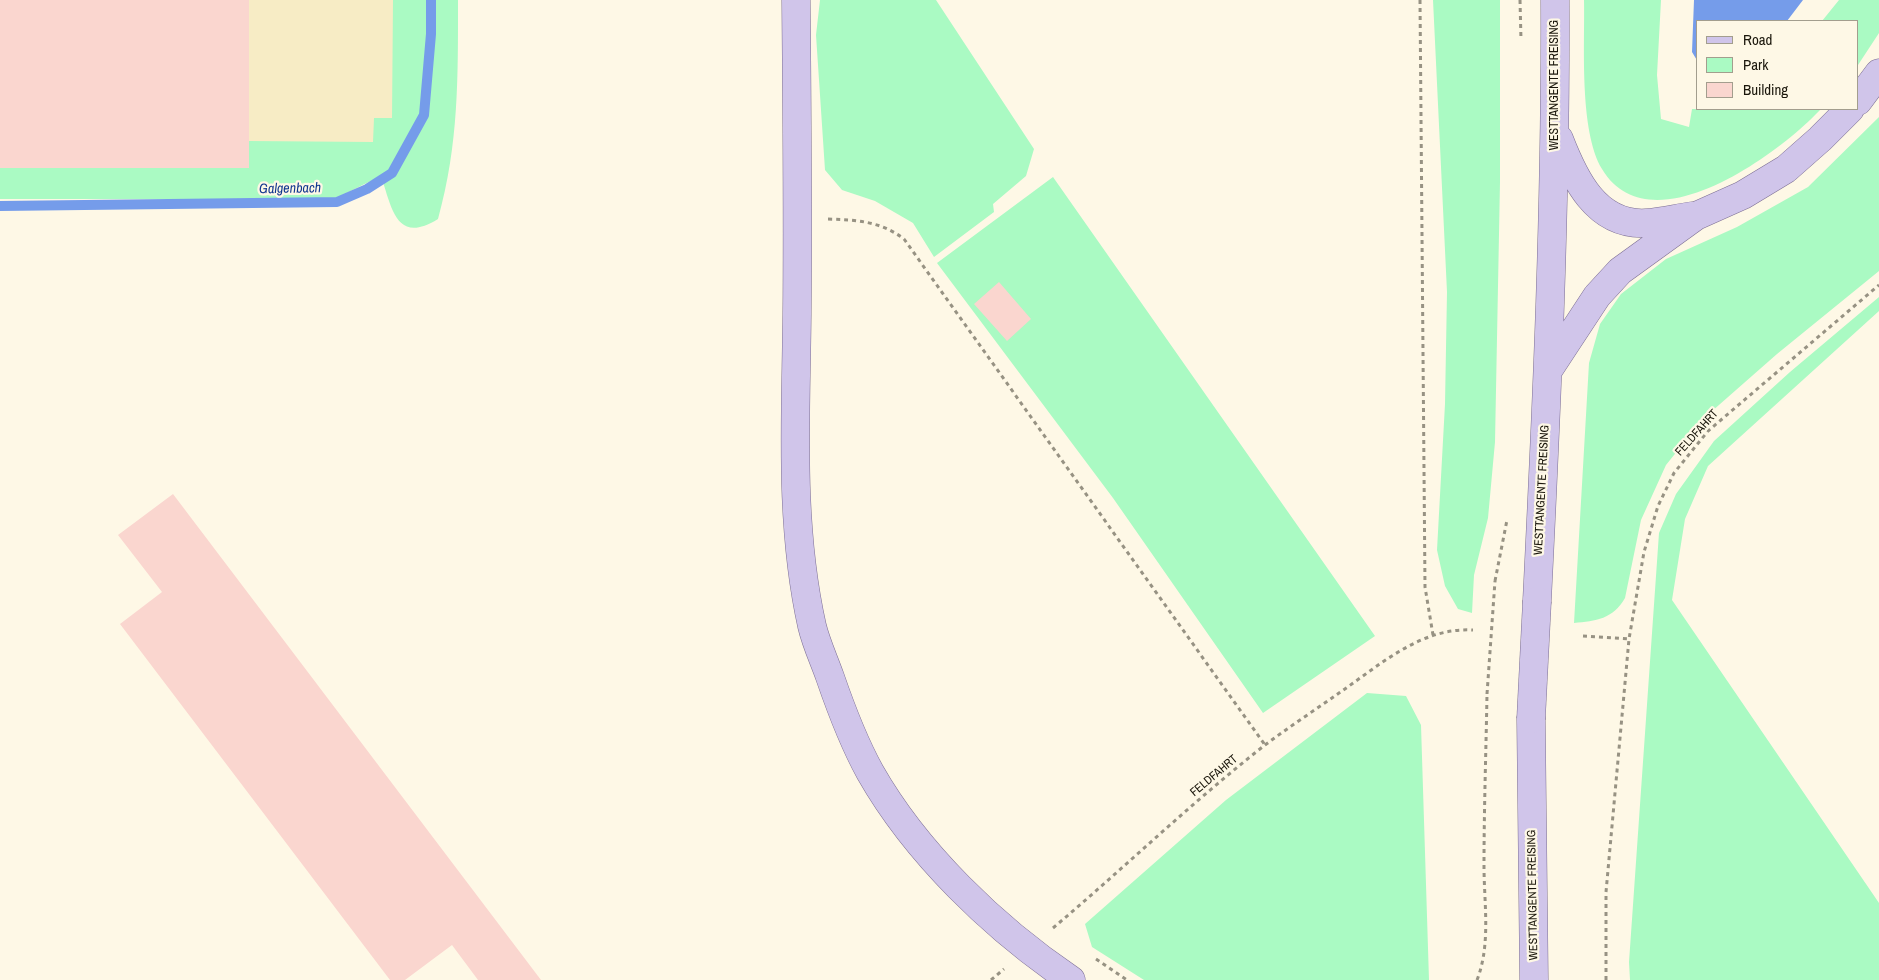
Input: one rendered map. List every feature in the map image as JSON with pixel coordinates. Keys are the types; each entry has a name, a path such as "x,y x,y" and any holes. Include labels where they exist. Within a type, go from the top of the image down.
{"main road":[{"path":"796,0 797,219 794,479 800,546 812,628 837,698 875,779 938,864 985,910 1028,948 1072,980"},
{"name":"WESTTANGENTE FREISING","path":"1534,980 1531,719 1549,368 1556,130 1555,0"},
{"path":"1859,100 1879,73"},
{"path":"1549,368 1597,296 1620,271 1696,216 1743,195 1786,169 1849,110"},
{"path":"1556,130 1573,173 1597,206 1611,215 1624,221 1645,223 1696,216"},
{"path":"1514,980 1533,948"}],"path":[{"path":"1420,0 1425,587 1433,635"},
{"path":"1520,0 1521,48"},
{"path":"797,219 855,220 889,228 904,239 1265,745"},
{"name":"FELDFAHRT","path":"1606,980 1606,892 1629,639 1644,552 1658,506 1674,473 1691,449 1724,416 1879,285"},
{"path":"1477,980 1482,968 1486,941 1484,868 1487,694 1495,581 1508,513"},
{"name":"FELDFAHRT","path":"991,980 1265,745 1393,654 1433,635 1450,631 1474,630"},
{"path":"1583,636 1629,639"}],"shaded area":[{"path":"0,0 418,0 416,120 359,187 334,199 0,199"}],"green space":[{"path":"393,0 458,0 454,137 445,191 438,219 424,226 413,228 404,225 393,211 381,176 334,199 0,199 0,168 249,141 373,142 374,118 392,118"},
{"path":"820,0 936,0 1034,149 1026,176 993,204 994,212 934,257 913,223 875,201 842,190 825,170 816,35"},
{"path":"1433,0 1500,0 1500,182 1495,442 1488,518 1474,575 1472,613 1458,609 1445,586 1437,550 1445,404 1447,292"},
{"path":"1584,0 1661,0 1657,75 1661,119 1689,127 1692,109 1820,110 1776,149 1746,169 1714,186 1681,197 1651,200 1623,191 1602,169 1595,152 1586,111"},
{"path":"1839,0 1879,0 1879,33 1859,63 1859,20 1823,20"},
{"path":"1879,117 1879,271 1777,354 1703,419 1666,465 1641,520 1625,598 1615,610 1603,618 1574,623 1589,363 1600,324 1621,294 1666,259 1737,227 1808,187"},
{"path":"1053,177 1375,636 1263,713 1113,498 937,263"},
{"path":"1879,297 1879,311 1708,466 1685,519 1672,600 1879,903 1879,980 1630,980 1629,962 1659,533 1676,494 1714,441 1790,372"},
{"path":"1367,693 1406,696 1421,725 1429,980 1144,980 1092,947 1085,924 1226,800"}],"water":[{"path":"1694,0 1803,0 1788,20 1696,20 1696,59 1692,52"}],"building":[{"path":"0,0 249,0 249,168 0,168"},
{"path":"999,282 1031,319 1007,341 974,304"},
{"path":"173,494 541,980 478,980 452,945 405,980 390,980 120,624 162,592 118,535"}],"waterway":[{"name":"Galgenbach","path":"0,206 337,202 367,189 392,173 424,115 431,34 431,0"}]}
